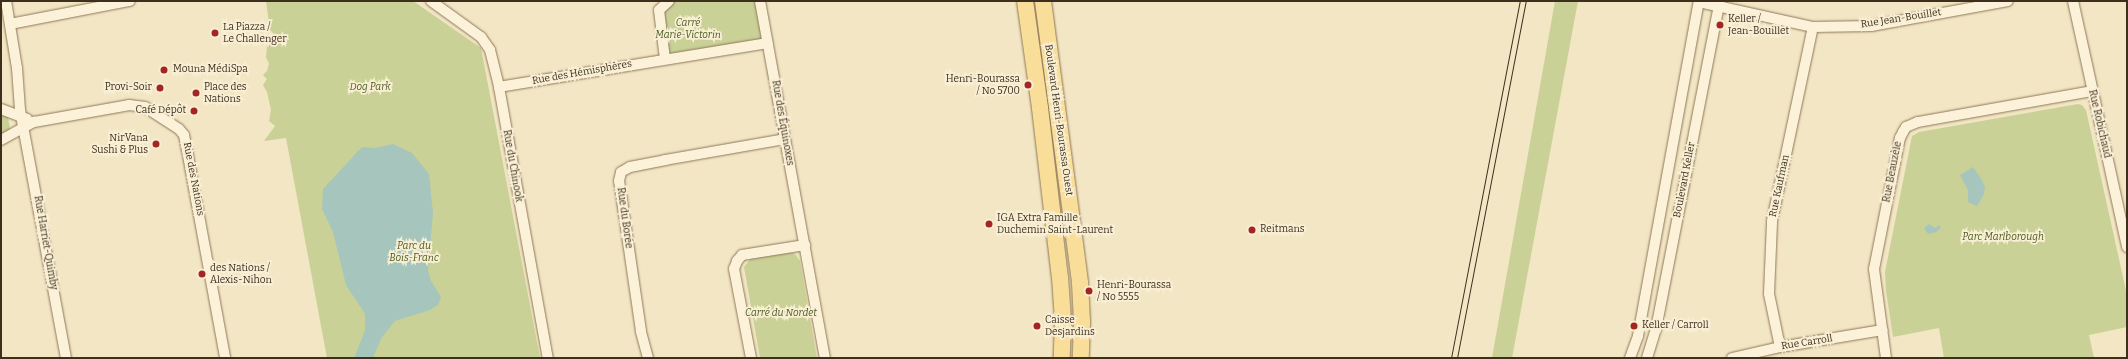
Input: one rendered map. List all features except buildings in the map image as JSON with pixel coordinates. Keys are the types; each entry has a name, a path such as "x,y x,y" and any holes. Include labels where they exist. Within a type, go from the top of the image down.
{"main road":[{"name":"Boulevard Henri-Bourassa Ouest","path":"1025,1 1040,108 1060,277 1063,320 1062,358"},
{"name":"Boulevard Henri-Bourassa Ouest","path":"1043,1 1080,283 1082,322 1081,358"}],"street":[{"name":"Rue Harriet-Quimby","path":"6,1 23,122 66,358"},
{"path":"10,24 130,1"},
{"name":"Rue du Chinook","path":"431,1 487,43 499,87 548,358"},
{"path":"665,59 660,10 669,1"},
{"name":"Rue des Équinoxes","path":"760,1 825,358"},
{"name":"Rue Jean-Bouillet","path":"1699,1 1720,3 1813,27 1871,26 1962,5 2008,1"},
{"name":"Boulevard Keller","path":"1631,355 1638,336 1699,1"},
{"name":"Rue Robichaud","path":"2073,1 2127,247"},
{"name":"Boulevard Keller","path":"1649,358 1720,3"},
{"name":"Rue Kaufman","path":"1780,347 1769,294 1772,221 1813,27"},
{"name":"Rue des Hémisphères","path":"499,87 768,43"},
{"name":"Rue Beauzèle","path":"1886,358 1874,269 1900,138 1906,128 1918,122 2092,91"},
{"name":"Rue des Nations","path":"23,122 34,122 135,105 150,110 182,132 188,150 225,358"},
{"path":"1,109 23,122 1,140"},
{"name":"Rue du Borée","path":"648,358 641,331 619,181 621,172 630,167 785,139"},
{"path":"751,358 734,269 737,260 742,255 805,245"},
{"name":"Rue Carroll","path":"1732,358 1780,347 1883,330"},
{"path":"1631,355 1649,358"}],"green space":[{"name":"Parc du Bois-Franc","path":"266,1 413,1 481,48 540,358 327,358 286,138 264,141 275,126 269,121 271,110 267,92 263,85 267,79 263,75 267,71 269,64 266,57 267,47 271,41 275,42 274,34 270,30"},
{"name":"Carré Marie-Victorin","path":"669,1 760,1 767,43 665,59 659,10"},
{"path":"1555,1 1578,1 1512,358 1492,358"},
{"name":"Parc Marlborough","path":"2078,104 2082,105 2086,110 2127,295 2127,327 2089,335 2094,358 1944,358 1939,328 1893,337 1886,291 1885,272 1912,136 1919,132"},
{"path":"1,114 8,117 10,129 1,136"},
{"name":"Carré du Nordet","path":"789,251 795,254 800,261 817,358 760,358 744,267 751,258"}],"water":[{"path":"393,144 412,153 429,174 433,213 428,271 431,281 441,297 438,305 430,310 395,321 382,337 374,358 354,358 365,331 365,314 346,285 333,232 322,209 323,189 362,147 375,148"},
{"path":"1973,167 1982,180 1985,188 1983,196 1977,206 1968,202 1968,190 1960,175"},
{"path":"1929,224 1935,228 1939,225 1941,228 1936,232 1928,234 1924,228"}],"tram line":[{"path":"1451,358 1520,1"},
{"path":"1457,358 1526,1"}],"place":[{"name":"Keller / Jean-Bouillet","path":"1720,25"},
{"name":"La Piazza / Le Challenger","path":"215,33"},
{"name":"Mouna MédiSpa","path":"164,70"},
{"name":"Henri-Bourassa / No 5700","path":"1028,85"},
{"name":"Provi-Soir","path":"160,88"},
{"name":"Place des Nations","path":"196,93"},
{"name":"Café Dépôt","path":"194,111"},
{"name":"NirVana Sushi & Plus","path":"156,144"},
{"name":"IGA Extra Famille Duchemin Saint-Laurent","path":"989,224"},
{"name":"Reitmans","path":"1252,230"},
{"name":"des Nations / Alexis-Nihon","path":"202,274"},
{"name":"Henri-Bourassa / No 5555","path":"1089,291"},
{"name":"Caisse Desjardins","path":"1037,326"},
{"name":"Keller / Carroll","path":"1634,326"}],"park label":[{"name":"Dog Park","path":"370,88"}]}
